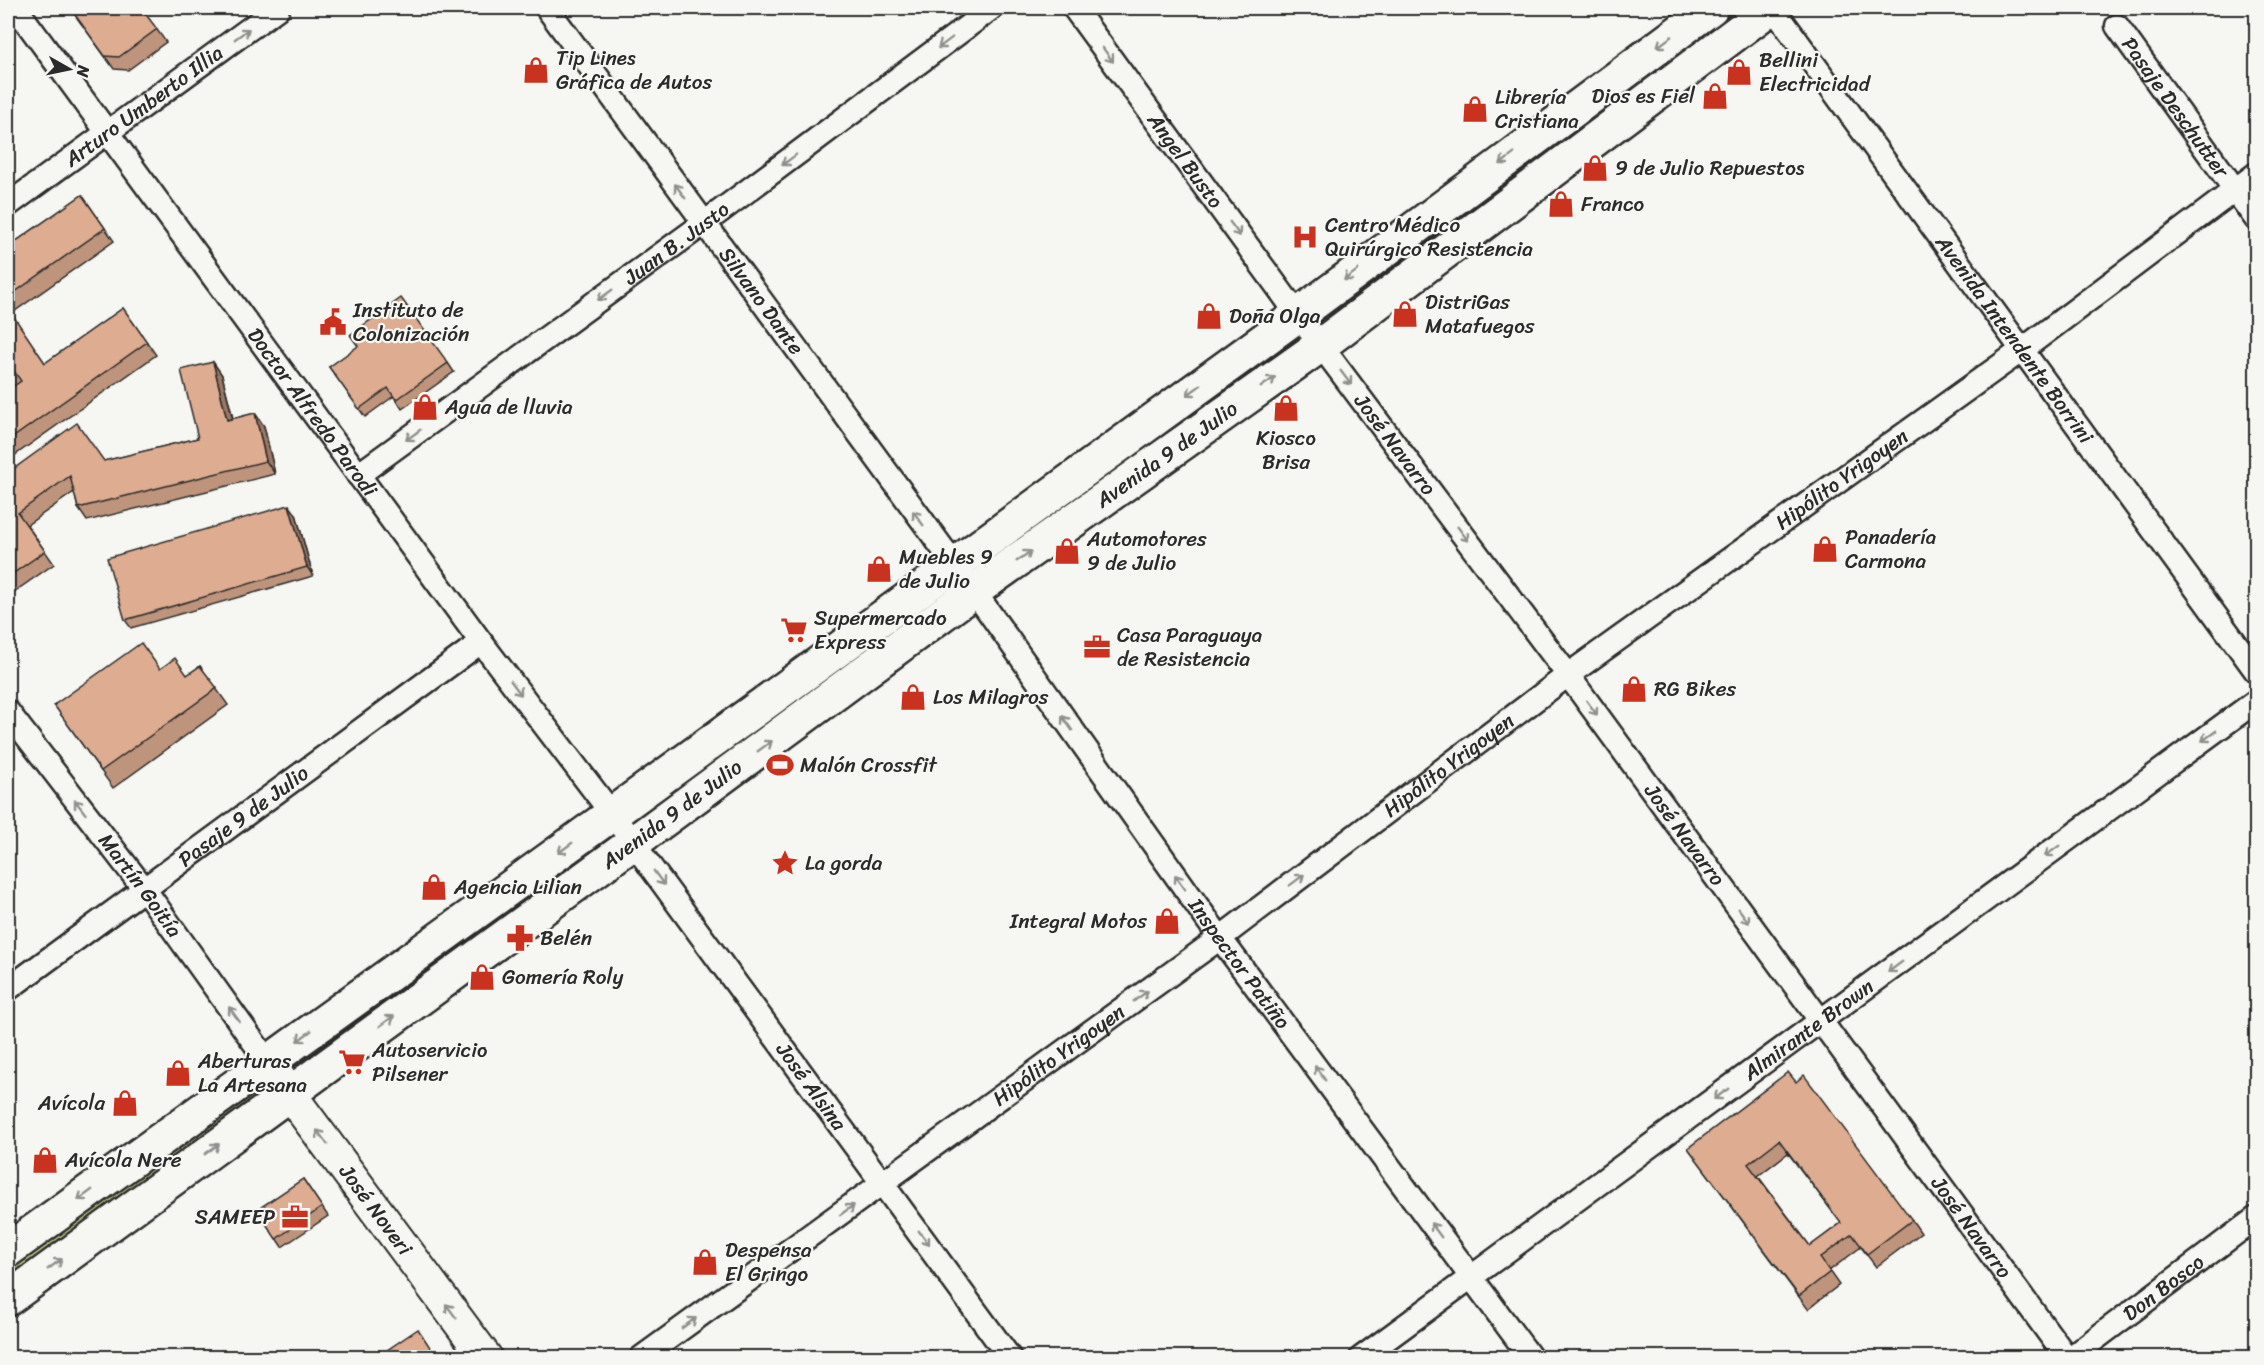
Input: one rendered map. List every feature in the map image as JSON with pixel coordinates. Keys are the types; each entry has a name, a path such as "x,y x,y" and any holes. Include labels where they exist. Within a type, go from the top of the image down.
{"main road":[{"name":"Avenida 9 de Julio","path":"8,1250 1298,315 1711,8"},
{"name":"Avenida 9 de Julio","path":"8,1299 974,591 1321,345 1772,8"}],"street":[{"name":"Doctor Alfredo Parodi","path":"16,8 481,642 612,814"},
{"name":"Arturo Umberto Illia","path":"8,205 278,8"},
{"name":"Silvano Dante","path":"547,8 953,566"},
{"name":"Juan B. Justo","path":"358,475 704,224 992,8"},
{"name":"Ángel Busto","path":"1074,8 1298,315"},
{"name":"Avenida Intendente Borrini","path":"1772,8 2256,671"},
{"name":"Pasaje Deschutter","path":"2117,26 2256,219"},
{"name":"Hipólito Yrigoyen","path":"641,1358 884,1184 1220,938 1568,675 2022,350 2256,174"},
{"name":"José Navarro","path":"1298,315 1568,675 2069,1358"},
{"name":"Inspector Patiño","path":"953,566 974,591 1220,938 1531,1358"},
{"name":"Pasaje 9 de Julio","path":"8,989 481,642"},
{"name":"Almirante Brown","path":"1361,1358 2256,701"},
{"name":"Martín Goitía","path":"10,720 144,890 268,1062"},
{"name":"José Alsina","path":"612,814 1010,1358"},
{"name":"José Noveri","path":"268,1062 288,1093 486,1358"},
{"name":"Don Bosco","path":"2069,1358 2256,1218"}],"green space":[{"path":"1727,11 1735,23 1330,318 1322,306"},
{"path":"1288,330 1295,341 991,562 984,551"},
{"path":"609,827 617,838 315,1061 308,1050"},
{"path":"256,1085 265,1096 8,1280 8,1263"}],"building":[{"path":"70,8 141,8 157,29 119,57 105,56"},
{"path":"82,195 105,228 8,297 8,247"},
{"path":"401,298 448,363 396,400 388,388 359,409 329,367 358,346 350,335"},
{"path":"8,308 45,363 123,308 147,342 8,441 8,390 21,381 12,368 8,371"},
{"path":"213,362 227,420 255,413 266,461 78,508 70,476 18,513 45,551 8,577 8,473 77,423 104,461 198,438 181,370"},
{"path":"289,505 307,567 125,620 107,558"},
{"path":"141,643 160,669 175,658 187,675 200,666 217,688 101,771 54,705"},
{"path":"1788,1072 1796,1082 1804,1075 1912,1220 1867,1254 1852,1234 1820,1258 1830,1272 1799,1296 1688,1148","holes":["1779,1140 1841,1223 1810,1246 1748,1164"]},
{"name":"SAMEEP","path":"303,1179 322,1207 276,1239 257,1210"},
{"path":"418,1329 437,1358 377,1358 377,1357"}],"place":[{"name":"Tip Lines Gráfica de Autos","path":"536,70"},
{"name":"Bellini Electricidad","path":"1739,72"},
{"name":"Dios es Fiel","path":"1715,96"},
{"name":"Librería Cristiana","path":"1475,109"},
{"name":"9 de Julio Repuestos","path":"1595,168"},
{"name":"Franco","path":"1561,204"},
{"name":"Centro Médico Quirúrgico Resistencia","path":"1305,237"},
{"name":"DistriGas Matafuegos","path":"1405,314"},
{"name":"Doña Olga","path":"1209,316"},
{"name":"Instituto de Colonización","path":"333,322"},
{"name":"Agua de lluvia","path":"425,407"},
{"name":"Kiosco Brisa","path":"1286,408"},
{"name":"Panadería Carmona","path":"1825,549"},
{"name":"Automotores 9 de Julio","path":"1067,551"},
{"name":"Muebles 9 de Julio","path":"879,569"},
{"name":"Supermercado Express","path":"794,630"},
{"name":"Casa Paraguaya de Resistencia","path":"1097,647"},
{"name":"RG Bikes","path":"1634,689"},
{"name":"Los Milagros","path":"913,697"},
{"name":"Malón Crossfit","path":"780,765"},
{"name":"La gorda","path":"785,863"},
{"name":"Agencia Lilian","path":"434,887"},
{"name":"Integral Motos","path":"1167,921"},
{"name":"Belén","path":"520,938"},
{"name":"Gomería Roly","path":"482,977"},
{"name":"Autoservicio Pilsener","path":"352,1062"},
{"name":"Aberturas La Artesana","path":"178,1073"},
{"name":"Avícola","path":"125,1103"},
{"name":"Avícola Nere","path":"45,1160"},
{"name":"SAMEEP","path":"295,1217"},
{"name":"Despensa El Gringo","path":"705,1262"}]}
